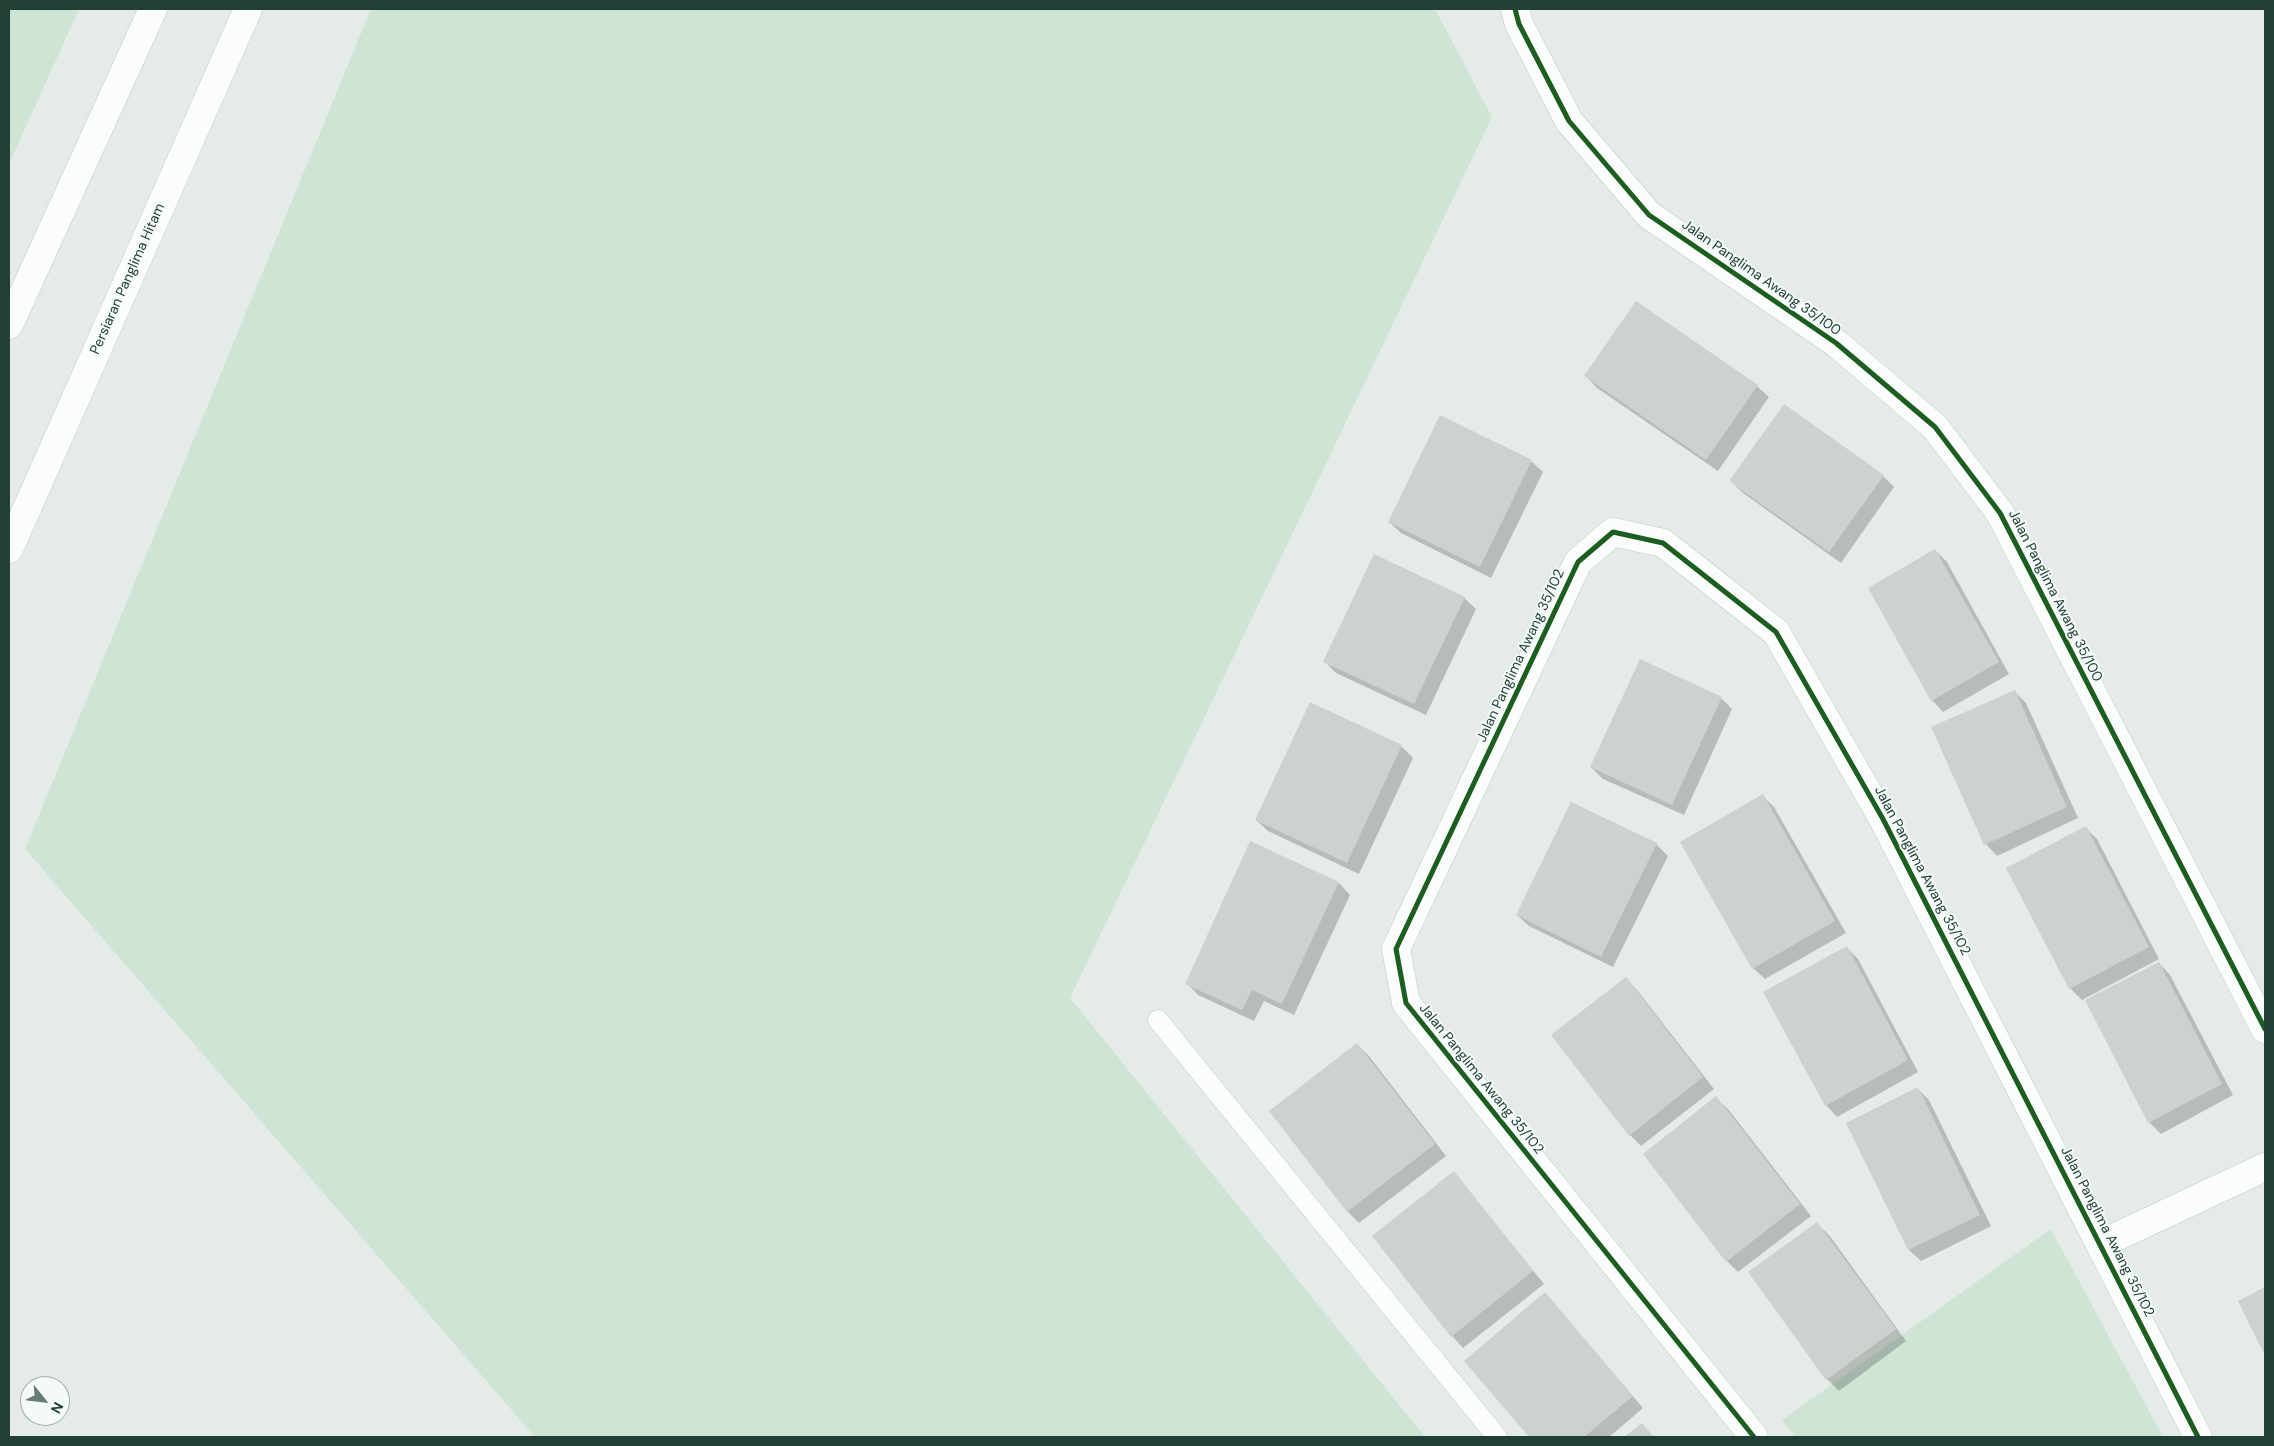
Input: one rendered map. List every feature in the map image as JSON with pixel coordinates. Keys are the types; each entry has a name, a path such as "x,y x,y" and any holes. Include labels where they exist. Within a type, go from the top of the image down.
{"street":[{"path":"9,325 153,9"},
{"name":"Persiaran Panglima Hitam","path":"9,549 248,9"},
{"name":"Jalan Panglima Awang 35/100","path":"1515,9 1519,24 1570,122 1649,215 1836,343 1935,427 2000,513 2265,1029"},
{"name":"Jalan Panglima Awang 35/102","path":"1754,1437 1406,1003 1396,949 1578,562 1613,532 1663,543 1776,632 1883,819 2198,1437"},
{"path":"2101,1244 2265,1167"}],"lane":[{"path":"1158,1020 1497,1437"}],"green space":[{"path":"9,9 79,9 9,164"},
{"path":"371,9 1435,9 1492,117 1070,998 1425,1437 535,1437 25,849"},
{"path":"2051,1229 2163,1437 1796,1437 1782,1420"}],"building":[{"path":"1636,301 1758,385 1706,460 1584,376"},
{"path":"1784,404 1884,475 1829,552 1729,481"},
{"path":"1440,415 1532,460 1480,567 1388,522"},
{"path":"1935,549 1999,662 1931,701 1868,588"},
{"path":"1374,554 1465,597 1414,704 1323,662"},
{"path":"1640,659 1722,697 1672,805 1590,767"},
{"path":"2015,690 2067,807 1984,845 1931,727"},
{"path":"1310,702 1402,745 1347,863 1255,820"},
{"path":"1763,794 1835,921 1752,969 1680,842"},
{"path":"1571,802 1657,843 1601,957 1516,915"},
{"path":"2086,826 2149,947 2069,989 2006,868"},
{"path":"1250,841 1339,882 1282,1004 1252,990 1242,1010 1185,984"},
{"path":"1847,946 1908,1060 1825,1106 1763,992"},
{"path":"2159,962 2222,1084 2148,1123 2085,1000"},
{"path":"1626,977 1703,1077 1629,1136 1551,1035"},
{"path":"1357,1043 1435,1144 1347,1212 1269,1111"},
{"path":"1918,1087 1980,1215 1908,1250 1846,1123"},
{"path":"1716,1096 1800,1204 1726,1262 1643,1154"},
{"path":"1454,1171 1533,1271 1451,1337 1372,1236"},
{"path":"1817,1222 1896,1329 1826,1380 1748,1272"},
{"path":"2265,1287 2265,1356 2238,1301"},
{"path":"1545,1292 1633,1396 1584,1437 1529,1437 1464,1361"},
{"path":"1642,1423 1654,1437 1624,1437"}],"cycle path":[{"path":"1515,9 1519,24 1569,121 1649,215 1836,343 1935,427 2000,513 2265,1029"},
{"path":"1754,1437 1406,1003 1396,949 1578,562 1613,532 1663,543 1776,632 1883,819 2198,1437"}]}
